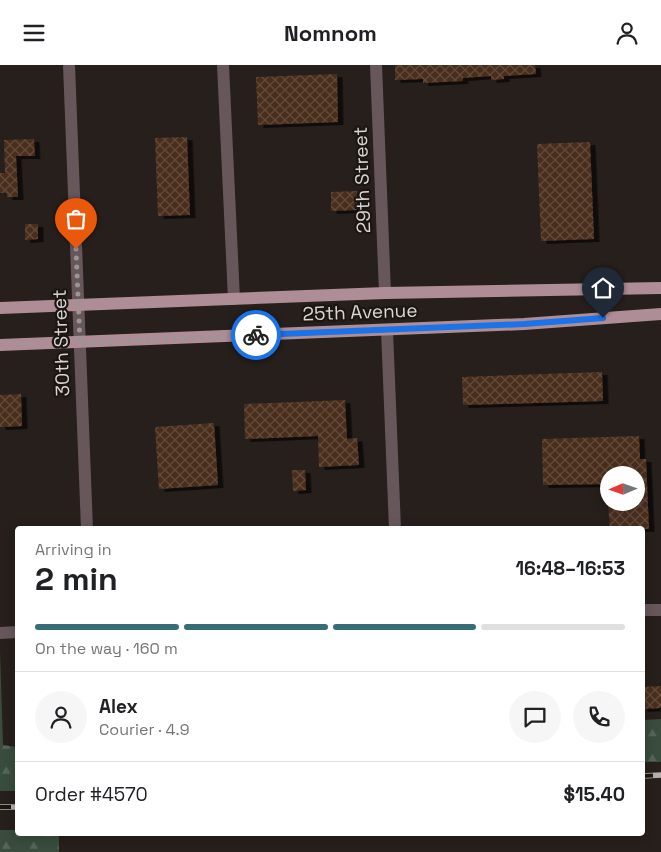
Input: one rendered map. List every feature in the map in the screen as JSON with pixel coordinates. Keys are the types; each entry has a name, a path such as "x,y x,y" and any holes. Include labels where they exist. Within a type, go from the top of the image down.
{"main road":[{"name":"25th Avenue","path":"0,308 385,293 661,288"},
{"name":"25th Avenue","path":"0,345 524,324 661,314"}],"street":[{"name":"30th Street","path":"69,65 87,526"},
{"path":"223,65 234,299"},
{"name":"29th Street","path":"376,65 385,293"},
{"path":"387,330 395,526"},
{"path":"645,610 661,610"},
{"path":"0,633 15,632"}],"green space":[{"path":"0,651 3,745 15,747 15,791 0,791"},
{"path":"661,719 661,762 645,762 645,720"},
{"path":"0,830 15,830 15,836 59,836 59,852 0,852"}],"building":[{"path":"395,65 535,65 536,74 504,76 504,79 491,80 491,76 463,78 463,81 423,83 423,79 395,80"},
{"path":"337,74 338,122 258,125 256,77"},
{"path":"187,137 190,215 158,216 155,138"},
{"path":"34,139 35,156 16,156 18,197 7,197 6,193 0,193 0,173 5,173 4,140"},
{"path":"590,142 594,239 541,241 537,144"},
{"path":"357,191 357,210 331,211 331,192"},
{"path":"25,224 38,224 38,239 25,240"},
{"path":"602,372 603,401 463,405 462,377"},
{"path":"21,394 22,426 0,427 0,395"},
{"path":"345,400 347,439 357,438 359,465 319,467 318,436 245,439 244,404"},
{"path":"214,423 218,485 159,489 155,427"},
{"path":"639,436 640,459 646,459 649,529 645,529 645,526 610,526 609,511 645,511 645,466 600,466 600,484 543,485 542,439"},
{"path":"292,470 305,470 306,490 293,491"},
{"path":"661,686 661,708 645,709 645,687"}],"railway":[{"path":"645,776 661,775"},
{"path":"0,807 15,807"}],"way so far":[{"path":"76,249 80,343 256,335"}],"route":[{"path":"256,335 524,324 603,318"}]}
